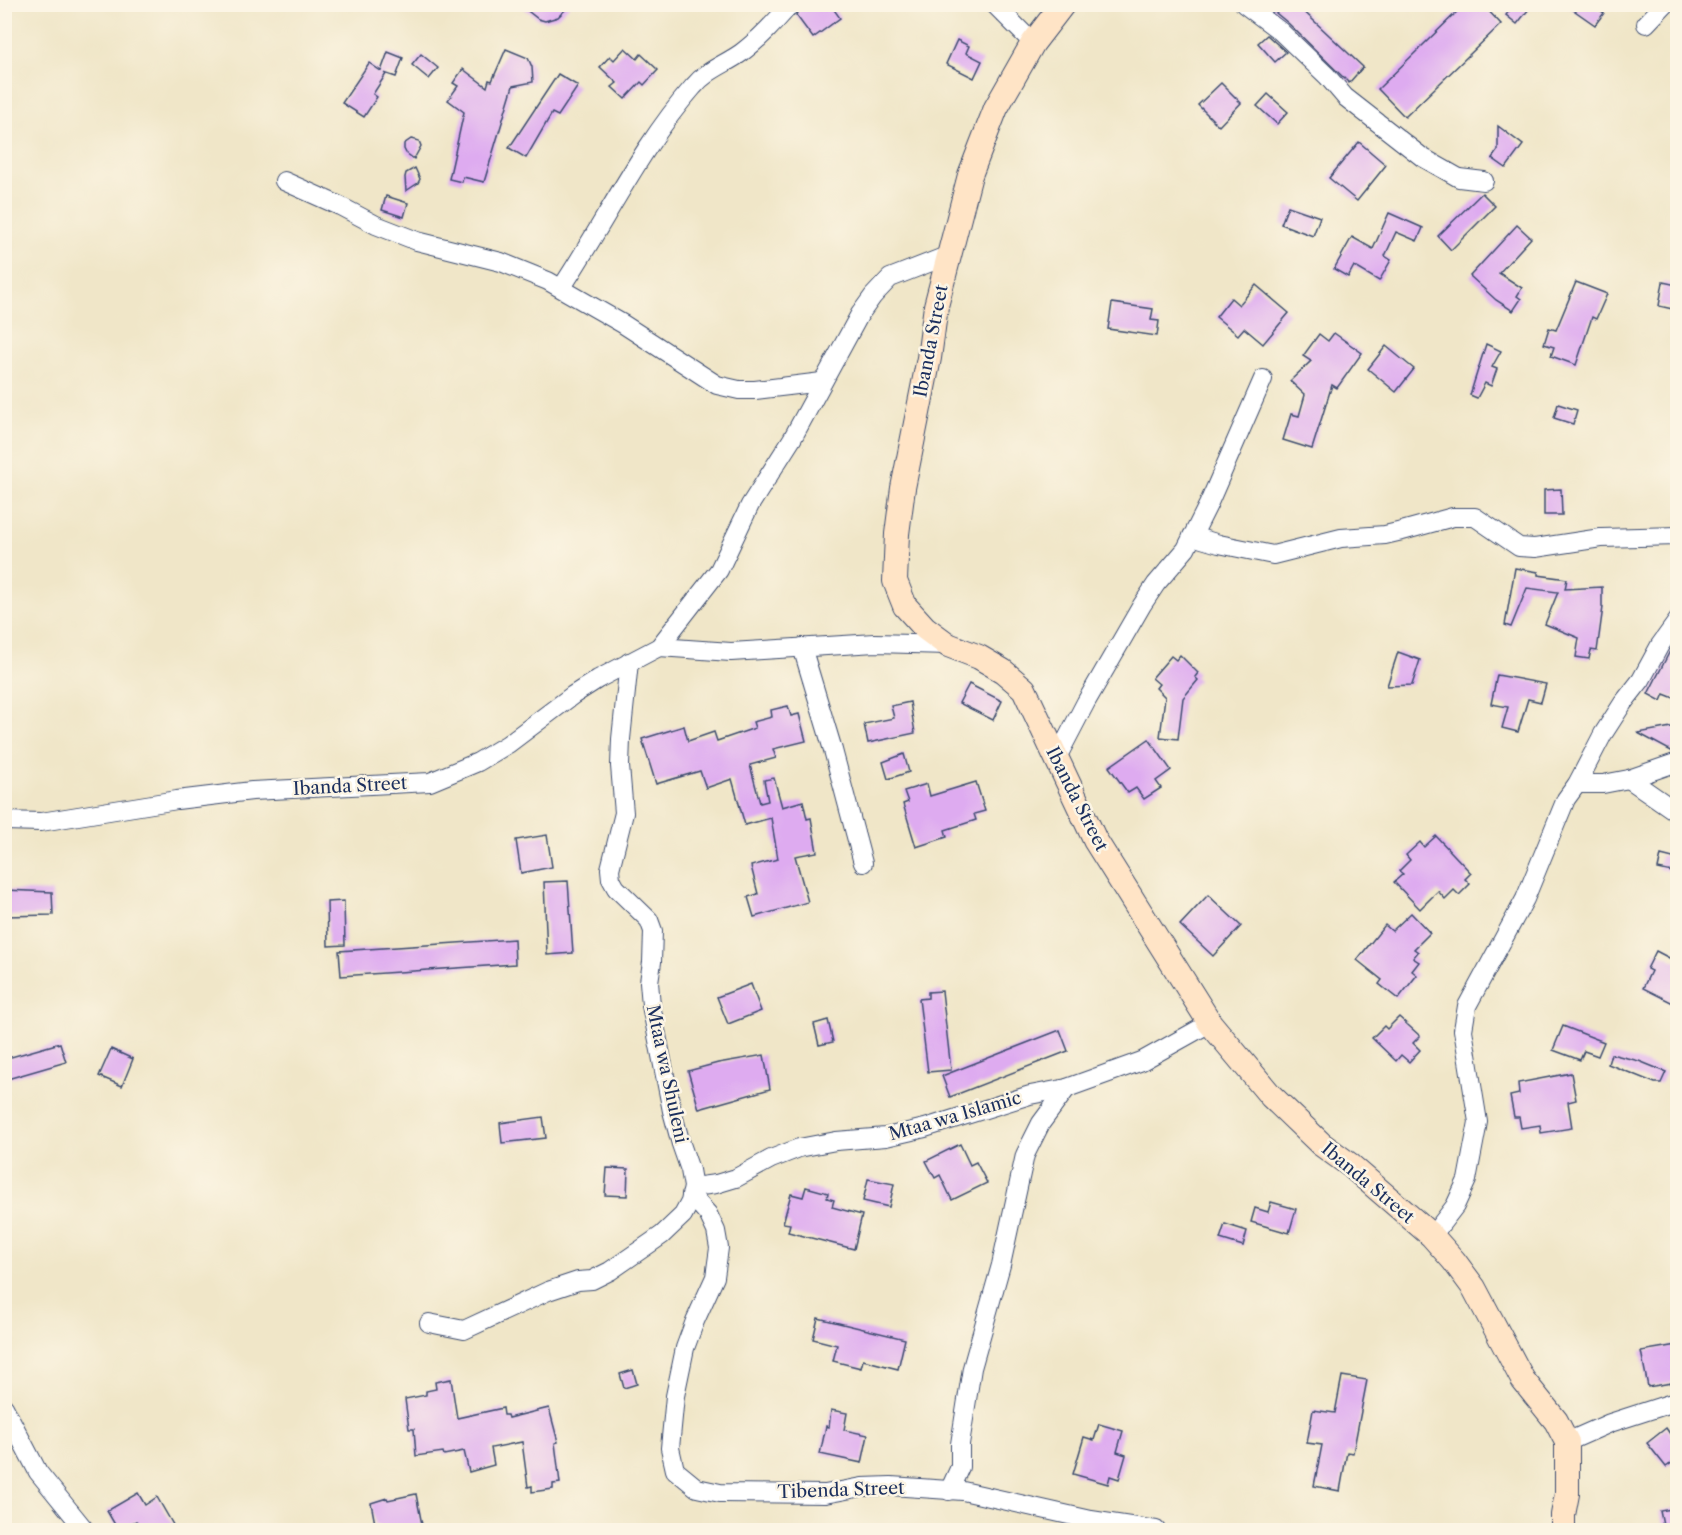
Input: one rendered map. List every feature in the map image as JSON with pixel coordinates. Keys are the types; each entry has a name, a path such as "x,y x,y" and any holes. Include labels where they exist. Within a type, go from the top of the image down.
{"street":[{"path":"562,287 651,144 694,85 715,67 747,48 791,4"},
{"path":"994,4 1033,43"},
{"name":"Ibanda Street","path":"1063,4 1033,43 996,108 970,175 936,306 929,358 903,488 897,534 895,581 905,606 926,628 948,645 979,657 1003,671 1024,689 1095,840 1210,1023 1271,1096 1321,1144 1350,1165 1432,1236 1454,1261 1474,1288 1523,1380 1556,1421 1567,1442"},
{"path":"1244,4 1280,31 1327,76 1345,97 1422,157 1460,178 1485,181"},
{"path":"1646,24 1665,4"},
{"path":"284,181 376,225 417,241 517,267 562,287 624,324 717,385 739,390 755,390 822,382"},
{"path":"659,647 719,570 750,505 792,439 860,314 883,285 896,275 949,255"},
{"path":"1054,754 1061,750 1142,605 1156,584 1186,549 1263,380"},
{"path":"1192,536 1273,555 1341,538 1385,535 1453,517 1475,517 1519,547 1536,548 1601,538 1677,536"},
{"path":"1432,1236 1455,1206 1467,1180 1478,1122 1463,1030 1467,1006 1525,899 1566,799 1577,784 1603,734 1641,680 1677,620"},
{"path":"659,647 731,652 875,643 948,645"},
{"name":"Ibanda Street","path":"4,821 41,822 177,800 252,791 430,782 478,762 508,744 573,694 659,647"},
{"path":"802,647 833,750 863,863"},
{"name":"Mtaa wa Shuleni","path":"629,663 621,753 624,813 610,869 611,879 616,888 649,920 653,931 649,982 651,1005 672,1110 690,1170 692,1191"},
{"path":"1577,784 1603,784 1677,762"},
{"path":"1629,778 1677,813"},
{"name":"Mtaa wa Islamic","path":"692,1191 735,1178 771,1159 799,1148 836,1141 886,1137 925,1128 1030,1095 1067,1088 1142,1061 1210,1023"},
{"path":"949,1491 960,1467 961,1433 972,1368 1000,1265 1026,1155 1041,1123 1067,1088"},
{"path":"429,1323 465,1330 548,1291 578,1281 592,1280 610,1271 662,1235 683,1215 692,1191"},
{"name":"Tibenda Street","path":"692,1191 708,1214 716,1231 718,1248 715,1277 694,1321 685,1348 675,1396 670,1448 675,1470 697,1488 720,1493 825,1494 862,1487 891,1486 963,1491 1091,1520 1156,1530"},
{"path":"1563,1530 1567,1442 1610,1423 1677,1401"},
{"path":"4,1407 38,1472 85,1530"}],"building":[{"path":"519,4 571,4 558,17 545,21 538,19"},
{"path":"802,4 830,4 840,18 813,38 796,15"},
{"path":"1265,4 1296,4 1363,67 1349,83 1288,23"},
{"path":"1465,4 1482,4 1501,24 1405,117 1378,89"},
{"path":"1514,4 1533,4 1517,24 1506,15"},
{"path":"1565,4 1591,4 1604,13 1595,25"},
{"path":"1267,35 1286,52 1275,62 1258,43"},
{"path":"957,40 969,46 966,53 982,61 974,78 946,64"},
{"path":"625,48 637,59 641,54 658,70 644,85 641,82 625,99 612,87 617,83 600,67 610,56 614,60"},
{"path":"506,49 528,58 532,67 533,82 513,86 484,182 463,177 462,182 449,179 464,112 448,100 458,86 453,83 463,69 487,87"},
{"path":"388,52 403,58 396,77 384,73 386,74 373,94 377,97 364,117 342,103 369,63 381,71"},
{"path":"421,54 438,68 429,79 412,65"},
{"path":"558,74 578,86 558,116 552,113 526,158 509,148"},
{"path":"1221,83 1241,103 1219,126 1198,105"},
{"path":"1268,94 1288,112 1277,124 1257,106"},
{"path":"1498,126 1523,145 1506,168 1492,158 1498,150"},
{"path":"411,139 419,141 421,146 414,159 404,149 404,144"},
{"path":"1359,142 1386,165 1357,201 1329,178"},
{"path":"415,168 420,179 406,191 406,173"},
{"path":"1482,193 1495,206 1451,250 1438,236"},
{"path":"386,196 408,203 404,217 382,210"},
{"path":"1288,206 1320,217 1313,236 1281,224"},
{"path":"1389,213 1423,228 1417,241 1396,232 1385,256 1391,260 1379,281 1354,266 1348,277 1334,269 1352,237 1373,249"},
{"path":"1517,225 1531,238 1499,273 1522,288 1517,296 1521,299 1513,311 1496,300 1470,276"},
{"path":"1576,282 1607,294 1596,319 1592,317 1576,365 1551,356 1554,347 1544,344 1549,328 1556,330"},
{"path":"1663,282 1677,285 1677,310 1659,306"},
{"path":"1256,285 1289,313 1263,344 1244,328 1238,335 1216,317 1231,298 1239,305"},
{"path":"1112,303 1153,309 1151,320 1159,321 1157,336 1108,329"},
{"path":"1334,333 1362,353 1337,388 1332,385 1312,449 1283,440 1291,414 1299,416 1305,395 1290,381 1311,361 1303,356 1319,334 1328,341"},
{"path":"1486,344 1501,351 1492,367 1497,369 1491,386 1485,383 1477,398 1470,395"},
{"path":"1386,346 1414,369 1396,392 1368,369"},
{"path":"1558,404 1577,410 1573,424 1554,418"},
{"path":"1561,489 1562,515 1544,515 1544,490"},
{"path":"1515,568 1538,572 1538,575 1567,579 1565,589 1602,587 1603,607 1597,651 1591,650 1589,659 1576,657 1579,638 1545,624 1558,592 1527,588 1511,627 1505,625"},
{"path":"1677,640 1677,690 1674,698 1664,694 1661,701 1648,694"},
{"path":"1398,652 1420,660 1412,685 1387,686"},
{"path":"1180,655 1198,673 1195,677 1198,680 1183,698 1178,739 1160,737 1165,697 1156,688 1159,684 1152,678 1171,656 1176,660"},
{"path":"1497,675 1546,684 1541,702 1528,699 1518,732 1502,728 1508,707 1491,704"},
{"path":"969,684 1002,701 993,720 959,703"},
{"path":"910,702 915,733 868,743 864,724 894,718 891,706"},
{"path":"788,706 791,716 799,714 806,741 773,749 776,758 750,765 760,803 768,801 764,780 774,778 782,807 803,801 807,819 811,818 817,852 795,856 808,902 754,917 748,897 758,894 751,866 778,859 771,818 745,825 732,779 706,788 700,771 656,784 642,739 684,726 688,741 714,732 717,741 755,728 753,722 772,717 771,710"},
{"path":"1677,726 1677,751 1673,752 1638,733"},
{"path":"1149,739 1171,770 1156,781 1161,788 1144,799 1136,788 1128,793 1109,767"},
{"path":"904,754 909,772 888,779 883,762"},
{"path":"976,782 985,811 974,814 976,820 945,830 947,837 916,847 903,804 908,802 904,791 927,784 930,796"},
{"path":"547,835 552,867 521,873 516,840"},
{"path":"1436,836 1471,873 1465,879 1470,884 1459,895 1454,890 1445,899 1438,891 1420,909 1394,882 1403,874 1399,871 1410,860 1406,855 1420,842 1424,847"},
{"path":"1661,855 1677,859 1677,873 1658,869"},
{"path":"568,881 573,953 547,955 544,882"},
{"path":"4,890 52,892 53,915 4,916"},
{"path":"1208,895 1241,926 1213,956 1180,925"},
{"path":"344,901 345,945 328,946 327,902"},
{"path":"1411,913 1430,933 1414,949 1418,952 1413,958 1419,962 1412,971 1417,975 1398,999 1379,984 1382,980 1357,960 1385,925 1392,931"},
{"path":"514,939 515,964 341,976 339,951"},
{"path":"1656,951 1677,962 1677,1005 1643,988 1651,971 1647,969"},
{"path":"751,984 761,1011 728,1024 717,997"},
{"path":"942,991 951,1070 928,1072 919,999 928,998 928,992"},
{"path":"1399,1017 1420,1036 1413,1043 1420,1050 1409,1062 1401,1055 1396,1061 1372,1038 1384,1026 1387,1029"},
{"path":"828,1020 833,1042 819,1045 814,1024"},
{"path":"1563,1026 1604,1042 1598,1056 1584,1051 1580,1060 1553,1050"},
{"path":"1060,1030 1068,1051 950,1097 942,1076"},
{"path":"60,1043 66,1062 4,1080 4,1059"},
{"path":"111,1049 133,1059 122,1086 99,1076"},
{"path":"1611,1054 1639,1061 1666,1072 1661,1083 1655,1083 1608,1064"},
{"path":"764,1055 770,1089 699,1109 688,1071"},
{"path":"1571,1073 1576,1100 1568,1102 1572,1128 1541,1133 1540,1125 1521,1128 1519,1117 1514,1117 1510,1096 1519,1094 1518,1083"},
{"path":"543,1117 546,1138 502,1143 500,1123"},
{"path":"960,1144 970,1165 976,1162 987,1183 952,1200 940,1175 935,1178 926,1161"},
{"path":"607,1168 628,1169 627,1196 605,1195"},
{"path":"868,1179 894,1184 889,1207 863,1201"},
{"path":"806,1187 828,1193 827,1198 834,1200 832,1207 862,1215 854,1249 788,1232 790,1224 783,1223 791,1194 803,1197"},
{"path":"1271,1202 1296,1209 1289,1233 1251,1222 1255,1208 1268,1212"},
{"path":"1225,1224 1247,1231 1243,1246 1220,1239"},
{"path":"818,1318 905,1339 898,1369 863,1360 861,1368 833,1361 837,1345 813,1339"},
{"path":"1677,1345 1677,1382 1648,1387 1641,1351"},
{"path":"633,1370 637,1384 624,1388 620,1374"},
{"path":"1342,1376 1367,1380 1353,1453 1347,1452 1340,1491 1314,1486 1322,1445 1307,1443 1313,1410 1335,1413"},
{"path":"451,1379 457,1418 503,1408 504,1415 508,1418 549,1408 558,1442 555,1443 560,1483 553,1484 553,1489 532,1492 532,1486 528,1487 522,1442 491,1448 494,1465 469,1472 464,1451 444,1455 443,1452 416,1456 414,1429 409,1429 405,1399 426,1395 426,1391 436,1389 435,1382"},
{"path":"831,1410 847,1413 844,1430 868,1435 862,1463 820,1454 826,1426 829,1427"},
{"path":"1099,1424 1123,1431 1117,1452 1126,1455 1119,1479 1110,1476 1108,1484 1073,1474 1084,1437 1094,1440"},
{"path":"1666,1428 1677,1444 1677,1459 1666,1467 1647,1443"},
{"path":"138,1493 145,1505 157,1497 176,1530 141,1530 136,1521 118,1530 107,1511"},
{"path":"416,1494 423,1530 381,1530 380,1526 375,1524 371,1503"},
{"path":"1677,1508 1677,1530 1664,1530 1660,1511"}]}
